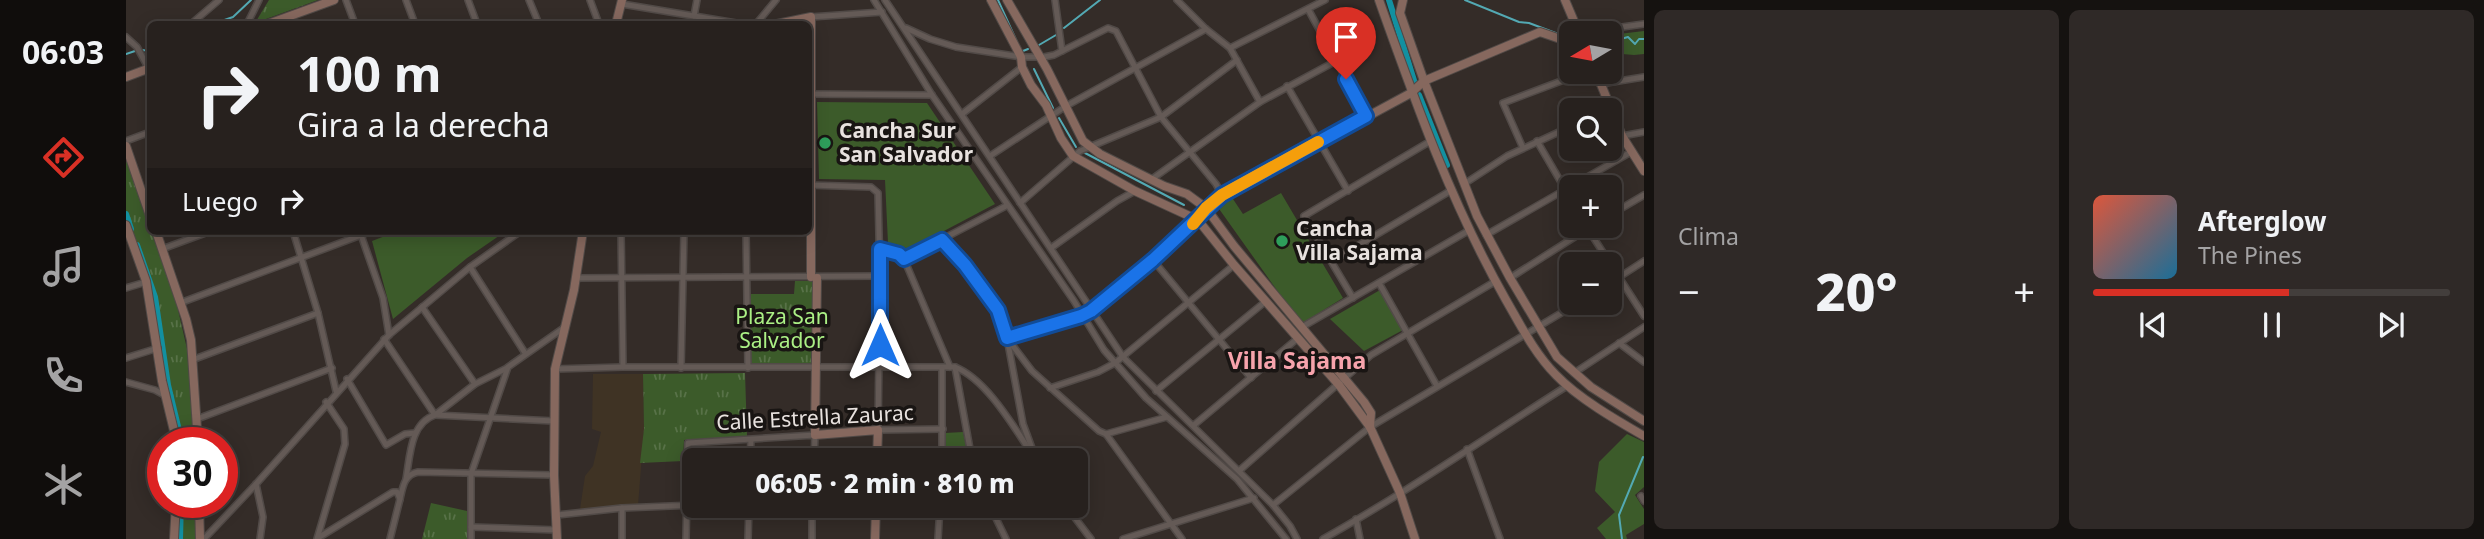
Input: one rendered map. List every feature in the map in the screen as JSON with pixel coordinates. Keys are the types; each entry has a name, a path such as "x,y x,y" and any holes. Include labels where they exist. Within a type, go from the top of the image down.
{"street":[{"path":"194,21 219,0"},
{"path":"276,21 334,0"},
{"path":"346,0 354,21"},
{"path":"406,0 414,21"},
{"path":"468,0 476,21"},
{"path":"530,0 538,21"},
{"path":"590,0 598,21"},
{"path":"694,16 697,0"},
{"path":"758,21 776,0"},
{"path":"874,0 932,95 1115,363 1146,398 1230,473 1254,498 1286,539"},
{"path":"885,0 1123,358 1240,470 1273,505 1297,539"},
{"path":"991,0 1073,156 1135,191 1198,220 1298,338 1341,382"},
{"path":"1007,0 1088,146 1187,194 1206,208 1302,327 1370,427 1400,493 1415,539"},
{"path":"1055,0 1062,51"},
{"path":"1230,48 1325,0"},
{"path":"1378,0 1429,142 1450,191 1468,231 1525,332 1545,364 1567,386 1644,436"},
{"path":"1403,0 1401,13 1423,81 1464,184 1486,235 1538,327 1558,357 1574,373 1644,421"},
{"path":"1565,0 1574,21"},
{"path":"1181,1 1206,29 1230,48 1260,102"},
{"path":"249,21 260,2"},
{"path":"617,21 622,2 724,21"},
{"path":"1308,9 1366,116"},
{"path":"792,21 881,12"},
{"path":"811,17 811,21"},
{"path":"1622,27 1644,24"},
{"path":"903,26 922,36 956,47 1022,62"},
{"path":"962,114 1022,62 1038,56 1049,57 1108,28 1116,31 1161,117 1222,195"},
{"path":"990,156 1066,106 1206,29"},
{"path":"1007,338 1091,311 1153,260 1222,195 1412,93 1423,81 1540,32 1559,39"},
{"path":"126,37 137,47 147,63"},
{"path":"1020,203 1088,146 1161,117 1237,60"},
{"path":"1152,179 1260,102 1336,61"},
{"path":"126,77 147,69"},
{"path":"1622,81 1644,77"},
{"path":"1523,148 1503,103 1559,82"},
{"path":"1601,84 1605,98"},
{"path":"1287,86 1317,142 1348,191"},
{"path":"812,94 932,95"},
{"path":"1464,184 1523,148 1559,132"},
{"path":"1644,132 1622,135 1644,171"},
{"path":"147,133 126,143 147,192"},
{"path":"1538,141 1559,179"},
{"path":"1353,298 1304,216 1429,142"},
{"path":"1591,175 1631,152"},
{"path":"812,185 871,187 878,193 880,368 877,448"},
{"path":"1051,248 1135,191"},
{"path":"1332,261 1450,191"},
{"path":"1486,235 1559,193"},
{"path":"1622,208 1644,195"},
{"path":"904,259 1006,206"},
{"path":"126,225 146,281 173,427"},
{"path":"1302,327 1468,231"},
{"path":"812,232 816,367 814,448"},
{"path":"157,235 191,340 197,427"},
{"path":"162,249 200,235"},
{"path":"295,235 318,313 336,391"},
{"path":"180,303 362,235 383,298 386,337 435,415"},
{"path":"202,539 256,484 386,337 470,267 515,235"},
{"path":"471,527 557,535 554,475 555,369 576,278 582,235"},
{"path":"621,235 622,367"},
{"path":"681,368 684,235"},
{"path":"747,235 748,368"},
{"path":"1510,278 1572,238"},
{"path":"942,240 965,265 998,310 1007,338 1023,424 1032,448"},
{"path":"880,249 899,254 904,259 952,367 970,448"},
{"path":"1153,260 1251,379"},
{"path":"1622,276 1644,261"},
{"path":"1049,388 1098,372 1123,358 1234,265"},
{"path":"470,267 526,353"},
{"path":"576,278 880,276"},
{"path":"1622,280 1644,316"},
{"path":"126,288 146,281"},
{"path":"1240,470 1371,355 1496,281"},
{"path":"1379,283 1437,386"},
{"path":"1156,391 1266,301"},
{"path":"422,307 475,384"},
{"path":"192,360 318,313"},
{"path":"1273,505 1370,427 1525,332 1559,314"},
{"path":"390,539 415,433 427,418 565,327"},
{"path":"1574,373 1644,327"},
{"path":"1007,338 1049,388 1106,434 1182,539"},
{"path":"1194,425 1298,338"},
{"path":"1619,343 1644,362"},
{"path":"126,358 158,348"},
{"path":"471,539 471,474 508,367"},
{"path":"555,369 952,367 968,372 992,397 1028,448"},
{"path":"197,419 332,368"},
{"path":"942,448 943,369"},
{"path":"347,380 386,445 405,434 415,433"},
{"path":"126,382 166,396"},
{"path":"1323,539 1442,468 1467,449 1567,386"},
{"path":"317,539 345,444 344,429 326,402"},
{"path":"435,415 554,421"},
{"path":"1106,434 1167,416"},
{"name":"Calle Estrella Zaurac","path":"688,448 688,443 878,430 943,429"},
{"path":"751,439 751,448"},
{"path":"1467,449 1500,539"},
{"path":"406,479 418,472 554,475"},
{"path":"256,484 262,517 260,539"},
{"path":"317,539 388,494 397,492 400,499"},
{"path":"1122,539 1254,498"},
{"path":"557,515 682,505"},
{"path":"622,508 622,539"},
{"path":"174,539 175,518"},
{"path":"200,518 202,539"},
{"path":"686,539 687,518"},
{"path":"748,539 749,518"},
{"path":"811,539 812,518"},
{"path":"875,539 876,518"},
{"path":"938,539 939,518"},
{"path":"996,518 1006,539"},
{"path":"1075,518 1091,539"},
{"path":"1356,519 1360,539"}],"shaded area":[{"path":"593,374 643,374 644,429 638,506 580,509 585,476 593,466 601,432 592,429"}],"green space":[{"path":"269,0 318,0 260,21 256,21"},
{"path":"1644,31 1644,54 1622,54 1622,34"},
{"path":"817,102 927,103 995,204 908,250 888,243 885,180 819,179"},
{"path":"126,155 147,216 147,235 153,235 176,301 187,349 193,427 176,427 165,382 153,296 126,220"},
{"path":"1281,193 1343,298 1301,324 1217,206 1231,196 1243,214"},
{"path":"388,235 500,235 467,258 393,319 372,241"},
{"name":"Plaza San Salvador","path":"795,281 813,281 813,364 751,364 751,294 794,294"},
{"path":"1380,290 1403,330 1364,351 1330,319"},
{"path":"745,373 747,436 684,440 682,461 640,463 644,429 643,374"},
{"path":"963,432 966,448 944,448 945,433"},
{"path":"1627,434 1644,442 1644,487 1635,495 1644,509 1644,524 1626,535 1627,539 1606,539 1597,528 1615,512 1595,491 1599,462"},
{"path":"431,503 467,511 467,539 422,539"},
{"path":"179,518 196,518 197,539 178,539"}],"waterway":[{"path":"222,21 233,17 251,0"},
{"path":"998,0 1017,42"},
{"path":"1064,28 1100,0"},
{"path":"1389,0 1416,87"},
{"path":"1465,0 1519,22 1559,34"},
{"path":"1039,45 1056,35"},
{"path":"1622,39 1628,37 1635,44 1639,39 1644,39"},
{"path":"1023,51 1028,49"},
{"path":"142,50 147,51"},
{"path":"126,54 135,51"},
{"path":"1034,69 1053,108"},
{"path":"1419,95 1447,165"},
{"path":"1059,118 1076,147"},
{"path":"1085,153 1184,205"},
{"path":"126,214 131,229"},
{"path":"137,245 155,297 168,385 178,427"},
{"path":"1622,539 1619,515 1643,457"},
{"path":"180,539 181,518"}],"slow traffic":[{"path":"1193,224 1206,208 1222,195 1318,142"}],"place":[{"name":"Cancha Sur San Salvador","path":"825,143"},
{"name":"Cancha Villa Sajama","path":"1282,241"}],"district":[{"name":"Villa Sajama","path":"1297,361"}],"route":[{"path":"880,345 880,249 899,254 904,259 942,240 965,265 998,310 1007,338 1081,316 1091,311 1153,260 1222,195 1366,116 1346,79"}]}
